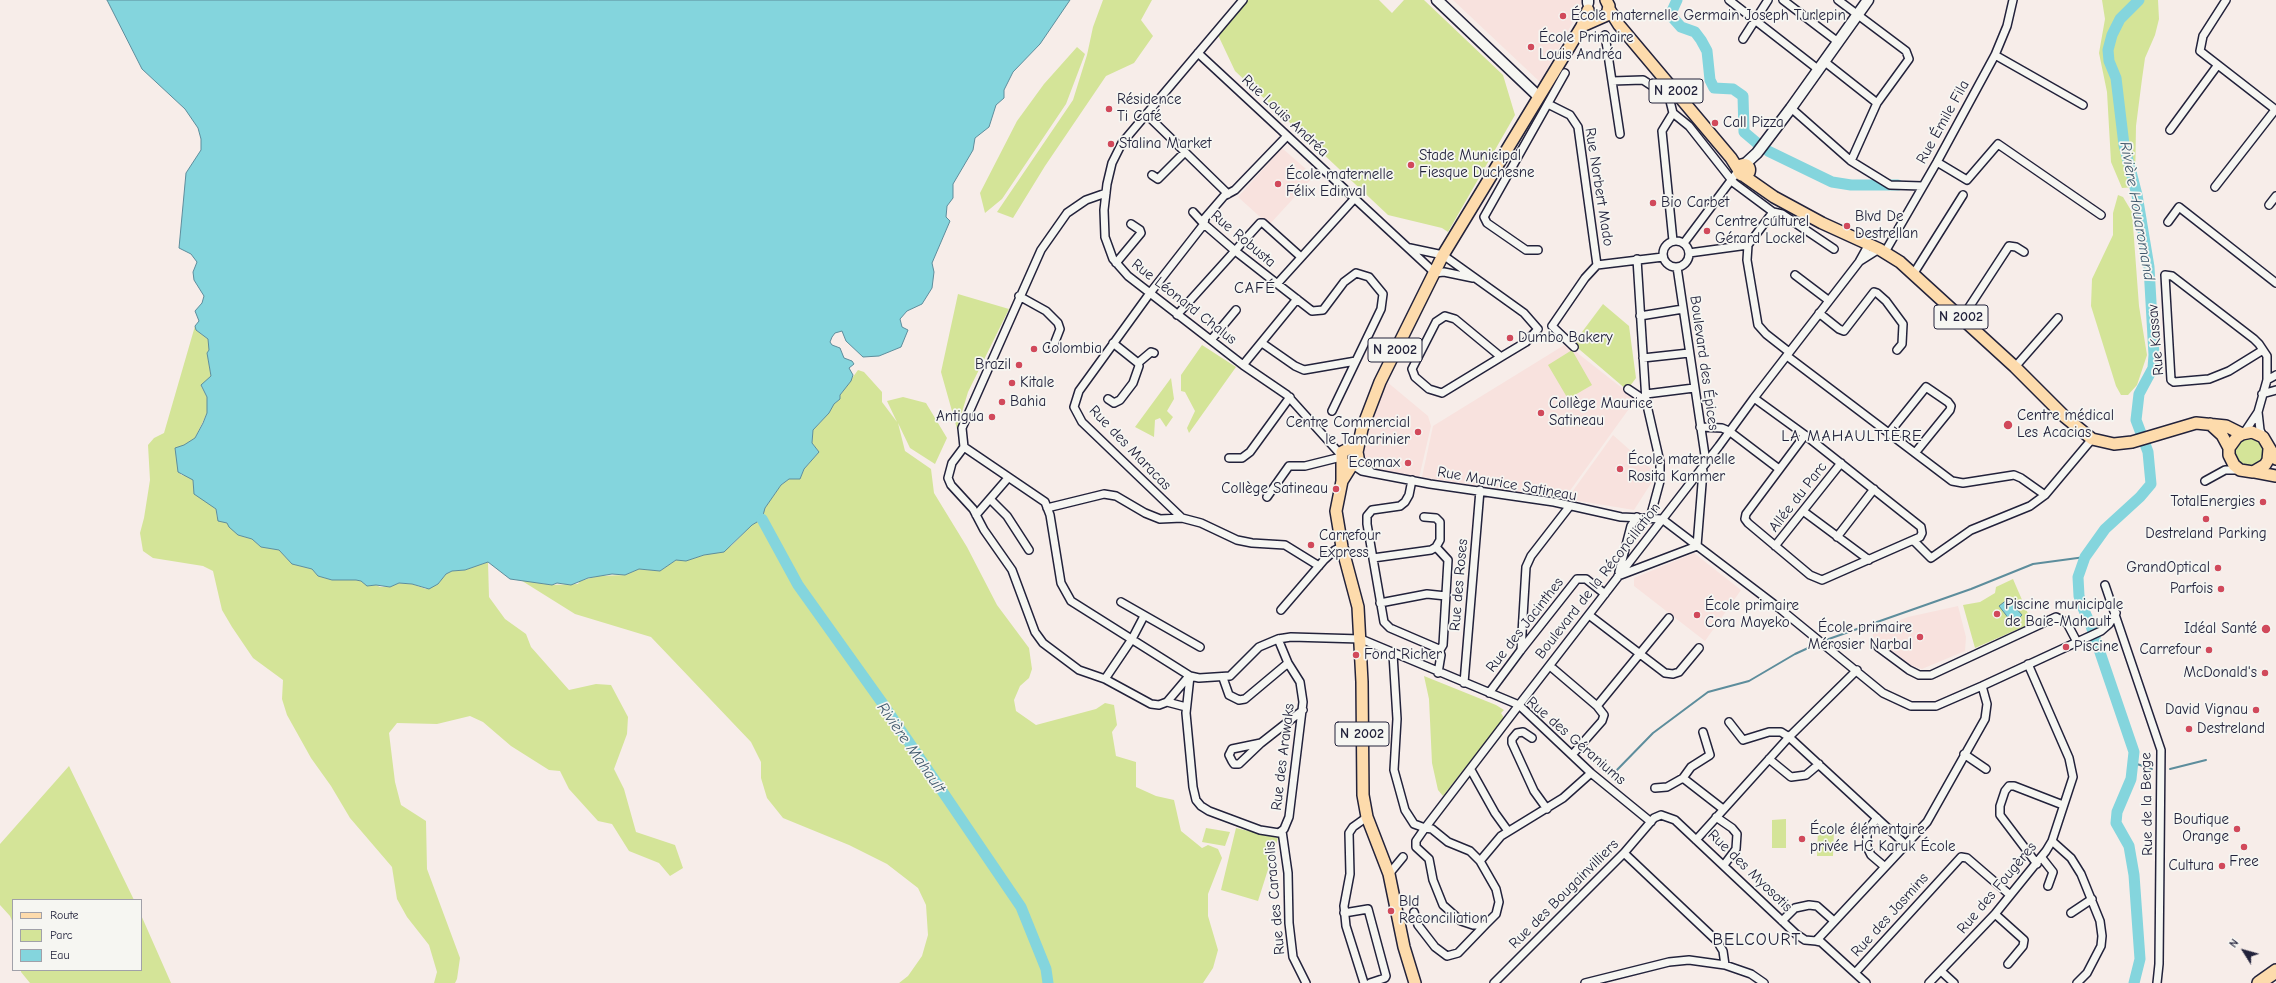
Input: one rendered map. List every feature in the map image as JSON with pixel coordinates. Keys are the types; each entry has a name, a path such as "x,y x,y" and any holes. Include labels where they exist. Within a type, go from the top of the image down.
{"highway":[{"path":"2259,983 2276,971"}],"main road":[{"path":"1437,0 1538,96"},
{"path":"1741,172 1791,108 1868,0"},
{"path":"1589,3 1590,16 1619,25"},
{"name":"N 2002","path":"1414,983 1404,947 1389,874 1367,817 1361,777 1361,639 1358,607 1342,547 1336,511 1349,457 1391,358 1443,256 1517,130 1582,26 1589,3"},
{"path":"1582,26 1607,15 1608,5"},
{"name":"N 2002","path":"1608,5 1619,25 1672,93 1731,158 1741,172 1778,197 1822,223 1882,250 1914,273 2015,367 2065,417 2092,439 2114,444 2132,442 2196,423 2226,426 2243,433"},
{"path":"2210,424 2222,435 2230,448 2232,461 2240,470 2276,476"},
{"path":"2230,448 2233,441 2243,433 2255,433 2263,437 2276,459"},
{"path":"2255,472 2265,465 2268,460 2269,449"}],"street":[{"name":"Rue Léonard Chalus","path":"1243,0 1146,114 1116,154 1109,172 1104,204 1105,237 1116,263 1128,276 1243,365 1290,397 1327,440 1349,457"},
{"path":"1729,0 1755,20 1877,103"},
{"path":"1743,39 1768,0"},
{"path":"1783,0 1838,42"},
{"path":"1838,0 1906,50 1909,55 1908,61 1877,103 1851,161"},
{"name":"Rue Émile Fila","path":"1882,250 1937,162 1995,55 2007,26 2013,0"},
{"path":"2215,187 2276,110 2217,66 2200,51 2201,43 2226,0"},
{"path":"1605,35 1620,134"},
{"name":"Rue Louis Andréa","path":"1198,53 1435,273"},
{"path":"1995,55 2083,105"},
{"path":"2170,130 2217,66"},
{"path":"1538,250 1526,250 1519,246 1487,223 1484,217 1565,73"},
{"path":"1612,81 1643,80 1672,93 1673,113 1662,131 1674,241"},
{"name":"Rue Norbert Mado","path":"1548,104 1570,115 1578,127 1597,265"},
{"path":"1791,108 1851,161 1890,185 1922,186"},
{"path":"1673,113 1741,172 1772,212 1782,214 1834,249"},
{"path":"1146,114 1228,194"},
{"path":"1517,130 1529,137"},
{"name":"Rue des Maracas","path":"1182,518 1082,422 1074,407 1078,391 1150,293 1204,224 1205,218 1224,196 1236,190 1287,136"},
{"path":"1937,162 1967,180 1998,144 2101,215"},
{"path":"1152,175 1158,179 1185,152"},
{"path":"1684,243 1741,172"},
{"path":"1106,193 1093,199 1086,200 1073,208 1056,226 1041,250 964,420 962,436 964,447 1044,502 1047,508 1060,578 1067,596 1082,609 1190,676 1223,678 1239,668 1260,647 1278,639 1291,637 1361,639"},
{"path":"1914,273 1963,195"},
{"path":"2269,205 2276,196"},
{"path":"1277,284 1355,198"},
{"path":"1093,199 1104,204"},
{"path":"2168,222 2179,207 2276,283"},
{"name":"Rue Robusta","path":"1193,212 1204,224 1234,250 1312,311 1322,311 1344,282 1356,273 1365,275 1380,288 1383,294 1383,304 1356,362"},
{"path":"1772,212 1748,245 1747,260 1758,325 1766,334 1788,354 1889,433 1956,482 1963,483 2014,475 2021,478 2045,495"},
{"path":"1177,315 1234,250 1262,222 1301,257"},
{"path":"1116,263 1141,233 1140,230 1131,224"},
{"path":"1674,241 1684,243 1689,253 1686,262 1677,267 1669,264 1663,257 1664,248 1674,241"},
{"name":"Boulevard de la Réconciliation","path":"1485,925 1473,925 1461,921 1443,905 1433,880 1429,859 1416,845 1417,840 1701,469 1828,300 1859,262 1869,244"},
{"path":"1689,253 1748,245"},
{"path":"1962,318 2007,248 2012,245 2024,252"},
{"name":"Rue Louis Andréa","path":"1408,247 1443,256"},
{"name":"Boulevard de la Réconciliation","path":"1859,262 1882,250"},
{"path":"1443,256 1524,313 1538,329"},
{"path":"1501,357 1455,319 1445,316 1436,322 1412,369 1415,378 1435,392 1442,393 1526,342 1538,329 1552,326 1597,265 1663,257"},
{"path":"1637,259 1646,398 1660,462 1660,473 1650,518"},
{"name":"Boulevard des Épices","path":"1677,267 1706,462"},
{"path":"1435,273 1444,272 1473,278"},
{"path":"1795,275 1828,300"},
{"name":"Rue Kassav","path":"2258,412 2267,380 2268,361 2263,350 2254,338 2172,276 2165,276 2171,380 2174,382 2209,379 2230,371 2263,350"},
{"path":"1819,313 1839,329 1844,330 1874,292 1877,293 1886,301 1904,326 1901,337 1902,344 1897,350"},
{"path":"1019,296 1046,311 1058,323 1060,329 1053,346"},
{"path":"1243,365 1296,300"},
{"path":"1640,316 1683,309"},
{"path":"1211,340 1236,310"},
{"path":"2015,367 2058,318"},
{"path":"1552,326 1574,347"},
{"path":"1113,343 1138,362"},
{"path":"1262,343 1295,366 1304,370 1356,362"},
{"path":"1108,399 1114,403 1120,400 1137,376 1138,362 1151,352 1154,353"},
{"path":"1643,358 1689,353"},
{"path":"1332,411 1356,362"},
{"path":"2267,380 2276,375"},
{"path":"2267,380 2276,382"},
{"path":"1889,433 1926,387 1942,397 1950,404 1950,410 1915,453"},
{"path":"1628,389 1646,398 1694,388"},
{"path":"2262,394 2276,390"},
{"path":"1229,458 1246,456 1290,397"},
{"path":"1754,398 1805,435 1874,489 1921,527 1922,533 1914,541 1822,580 1810,575 1775,546 1748,523 1745,518 1805,435"},
{"path":"2243,433 2258,412"},
{"path":"2258,412 2260,430 2263,437"},
{"path":"1700,427 1722,428 1729,431 1779,469"},
{"path":"1914,541 1931,558 1971,530 2030,506 2045,495 2092,439"},
{"path":"964,447 952,463 948,478 951,485 976,515 984,530 1012,570 1035,632 1043,643 1079,670 1105,679 1151,704 1159,706 1167,702 1190,676"},
{"path":"1267,497 1289,466 1305,466 1349,457"},
{"name":"Rue Maurice Satineau","path":"1349,457 1372,473 1554,502 1620,517 1662,519"},
{"name":"Allée du Parc","path":"1775,546 1841,463"},
{"path":"1697,546 1702,476 1701,469"},
{"path":"2205,481 2225,470 2240,470"},
{"path":"976,515 1008,478"},
{"path":"1412,480 1409,495 1403,504 1376,509 1368,514 1367,524 1380,603 1383,619 1387,626 1440,650"},
{"path":"1837,536 1874,489"},
{"name":"Rue des Roses","path":"1464,683 1480,490"},
{"path":"1047,508 1104,494 1116,496 1145,513 1160,519 1182,518 1201,523 1237,540 1252,544 1285,545 1319,566"},
{"path":"990,499 1007,516 1029,550"},
{"path":"1521,650 1526,567 1531,556 1569,506"},
{"path":"1803,511 1869,560"},
{"path":"1373,558 1430,550 1436,547 1440,540 1440,522 1436,518 1424,517"},
{"path":"1618,576 1631,526 1637,517"},
{"path":"1662,519 1814,636 1883,693 1911,706 1936,706 1982,686 2101,631 2109,624 2116,613"},
{"path":"1618,576 1697,546"},
{"path":"1281,610 1319,566 1335,550 1342,547"},
{"path":"1436,547 1448,560 1443,645 1440,650 1438,673"},
{"name":"Rue des Jacinthes","path":"1489,693 1577,579 1586,579 1605,594"},
{"name":"Rue de la Berge","path":"2105,585 2116,613 2158,739 2162,759 2159,964 2156,983"},
{"path":"1380,603 1427,594 1446,596"},
{"path":"1121,602 1200,647"},
{"path":"1589,615 1639,655 1665,673 1673,674 1684,667 1699,648"},
{"path":"1105,679 1132,639 1144,616"},
{"path":"1878,647 1909,670 1919,675 1931,675 2056,617 2067,623 2077,642"},
{"path":"1597,706 1669,618"},
{"name":"Rue des Arawaks","path":"1190,676 1186,706 1193,787 1199,804 1209,811 1260,830 1275,833 1282,831 1289,817 1294,789 1303,691 1288,663 1278,639"},
{"name":"Rue des Géraniums","path":"1361,639 1393,654 1519,706 1591,772 1651,822"},
{"path":"1393,654 1396,720 1394,763 1396,779 1409,818 1414,824 1432,829 1448,842 1470,851 1480,861 1498,896 1498,908 1490,920 1458,953 1447,956 1442,954 1418,925 1414,912"},
{"path":"1223,678 1229,695 1239,700 1245,699 1288,663"},
{"name":"Rue des Fougères","path":"1929,983 1995,914 2039,861 2052,841 2073,777 2070,758 2028,664"},
{"path":"1550,666 1597,706 1604,714 1602,721 1572,755"},
{"name":"Rue des Myosotis","path":"1855,973 1821,942 1805,940 1782,921 1696,840 1789,737 1857,670"},
{"path":"1816,941 1927,822 1987,714 1987,704 1982,686"},
{"path":"1167,702 1186,706"},
{"path":"1261,744 1302,710"},
{"path":"1729,722 1743,740 1769,732 1781,732 1789,737 1906,845"},
{"path":"1532,738 1523,732 1517,733 1512,739 1512,743 1534,791 1546,809"},
{"path":"1655,788 1667,787 1683,778 1692,767 1710,755 1703,732"},
{"path":"1964,754 1986,769"},
{"path":"1769,759 1791,777 1806,775 1819,764"},
{"path":"1471,770 1495,813 1508,831"},
{"path":"1480,861 1491,846 1508,831 1546,809 1572,791 1591,772"},
{"path":"1683,778 1723,809"},
{"path":"2048,886 2053,872 2039,861 2000,815 2000,806 2008,786 2014,786 2064,804"},
{"path":"1651,822 1658,816 1671,817 1696,840"},
{"path":"1364,983 1344,913 1350,874 1349,833 1353,827 1367,817"},
{"path":"1716,817 1732,828 1736,834 1736,850 1724,865"},
{"path":"1877,818 1867,831 1867,847 1871,855 1885,867"},
{"name":"Rue des Bougainvilliers","path":"1494,983 1624,853 1651,822"},
{"name":"Rue des Caracolis","path":"1282,831 1288,873 1289,923 1293,958 1306,983"},
{"path":"2052,841 2071,858 2081,874 2100,921 2102,936 2101,946 2087,973 2077,983"},
{"path":"1624,853 1717,941 1723,951 1725,965"},
{"name":"Rue des Jasmins","path":"1866,983 1855,973 1961,857 1967,858 2010,895"},
{"path":"1389,874 1403,858"},
{"path":"2071,913 2092,899"},
{"path":"1782,921 1794,908 1809,905 1817,906 1834,920"},
{"path":"1344,913 1368,909 1386,976 1385,978 1370,983"},
{"path":"1995,914 2024,940 2023,946 2008,964"},
{"path":"1585,983 1669,962 1689,960 1725,965 1750,974 1764,983"},
{"path":"1941,971 1954,983"}],"shaded area":[{"name":"École Primaire Louis Andréa","path":"1453,0 1582,0 1579,11 1540,82"},
{"name":"École maternelle Félix Edinval","path":"1282,148 1314,176 1269,225 1238,197"},
{"name":"Collège Maurice Satineau","path":"1566,344 1636,399 1564,499 1422,477 1433,426"},
{"path":"1386,381 1428,416 1431,426 1419,478 1374,469 1365,458 1364,442 1374,408"},
{"name":"École maternelle Rosita Kammer","path":"1613,435 1657,474 1634,510 1567,499"},
{"name":"École primaire Cora Mayeko","path":"1694,553 1741,590 1705,641 1634,586 1634,578"},
{"name":"École primaire Mérosier Narbal","path":"1958,606 1966,637 1965,651 1922,669 1912,666 1873,637 1873,634 1887,625 1908,617"}],"green space":[{"path":"1103,0 1152,0 1141,20 1153,36 1134,63 1106,76 1045,166 1013,218 997,212 1073,100 1087,55 1093,27"},
{"name":"Stade Municipal Fiesque Duchesne","path":"1248,0 1379,0 1392,13 1404,0 1424,0 1503,75 1515,115 1448,232 1442,228 1388,215 1235,71 1218,35"},
{"path":"2102,0 2158,0 2159,19 2155,35 2145,58 2136,126 2135,187 2122,188 2111,162 2107,92 2099,53 2105,19"},
{"path":"1077,47 1085,54 1066,104 1002,199 985,213 980,193 1017,121 1044,84"},
{"path":"2118,195 2123,197 2132,212 2139,306 2147,355 2137,385 2128,395 2121,395 2116,386 2091,306 2092,279 2113,235 2113,213"},
{"path":"958,294 1009,309 968,392 957,429 941,372"},
{"path":"1603,304 1629,326 1636,378 1627,390 1573,344"},
{"path":"195,326 196,330 208,339 209,345 209,350 207,353 211,376 201,386 207,397 207,413 195,438 184,446 175,448 181,475 189,476 193,480 194,491 216,509 217,517 227,523 238,535 252,539 261,547 279,550 292,564 312,569 318,576 332,580 361,581 367,586 376,585 380,587 390,587 399,583 412,584 426,589 438,584 446,574 452,571 465,570 488,562 489,597 505,619 526,634 531,647 569,690 596,684 611,685 628,717 627,734 614,769 624,789 636,832 675,845 683,868 670,876 659,863 629,851 612,824 598,821 569,789 560,771 549,770 511,746 483,722 470,716 437,724 397,723 389,733 395,782 401,805 426,821 427,869 460,958 455,983 434,983 437,972 429,945 407,917 397,899 392,867 350,818 331,786 311,758 287,715 282,699 283,680 253,658 232,627 222,610 213,571 203,566 153,558 143,551 140,533 150,480 148,445 154,438 164,433"},
{"path":"1202,345 1236,367 1189,433 1187,428 1195,411 1185,392 1181,391 1181,375"},
{"path":"1572,350 1592,385 1568,399 1548,365"},
{"path":"858,370 864,372 882,392 882,402 897,422 887,401 903,397 926,403 947,438 935,464 910,448 898,423 905,451 931,469 934,493 967,547 997,605 1029,648 1032,669 1029,678 1020,686 1014,700 1016,711 1036,725 1096,709 1105,703 1114,705 1117,725 1112,732 1116,756 1136,762 1136,787 1156,796 1174,800 1181,831 1202,848 1208,845 1218,849 1222,858 1208,894 1208,916 1218,950 1213,968 1203,983 899,983 908,976 922,956 928,935 926,905 918,888 887,864 849,845 783,818 767,798 761,778 761,762 751,742 651,637 575,614 519,579 552,585 578,584 580,581 598,576 625,575 639,569 660,571 676,560 692,559 731,546 752,525 762,519 765,508 781,485 789,479 800,479 804,469 819,452 812,443 813,430 829,413 834,403 840,399 840,395"},
{"path":"1171,378 1174,399 1167,411 1173,417 1166,427 1160,418 1155,420 1154,437 1135,427"},
{"path":"2242,437 2258,438 2266,451 2260,466 2244,468 2233,456 2235,445"},
{"name":"Piscine municipale de Baie-Mahault","path":"2013,579 2032,623 1975,648 1963,605 1980,602 1995,593 1996,587"},
{"path":"1424,676 1496,705 1504,710 1501,713 1504,718 1443,796 1438,790 1432,763 1429,699"},
{"path":"69,766 134,899 12,899 12,921 10,916 0,905 0,844"},
{"path":"1786,819 1786,848 1772,848 1772,820"},
{"path":"1206,828 1230,832 1225,846 1202,842"},
{"path":"1236,828 1278,838 1258,901 1221,890"},
{"path":"1818,830 1834,830 1833,856 1817,856"},
{"path":"142,917 171,983 30,983 21,972 142,971"}],"water":[{"path":"107,0 1070,0 1040,44 1013,72 1004,90 1004,98 996,105 989,127 975,138 973,150 953,184 953,198 947,206 946,217 950,221 932,263 934,272 932,288 922,304 907,311 900,319 902,327 908,330 901,347 879,356 863,357 846,341 842,331 835,333 832,337 830,342 832,345 840,348 844,358 852,361 854,364 849,368 853,375 851,381 840,395 840,399 834,404 829,413 813,430 812,443 819,452 804,469 800,479 789,479 781,485 765,508 762,519 752,525 724,552 704,555 686,561 676,560 660,571 639,569 625,575 612,574 588,578 571,585 557,583 552,585 510,579 488,562 465,570 452,571 446,574 438,584 429,589 412,584 399,583 390,587 376,585 367,586 361,581 356,580 332,580 318,576 312,569 292,564 279,550 261,547 252,539 238,535 229,527 227,523 218,521 216,509 194,494 193,480 178,472 175,448 184,445 195,438 203,423 207,413 207,397 201,385 211,376 207,353 209,350 208,339 196,330 195,326 199,321 195,311 202,303 204,296 194,280 193,272 197,262 191,254 179,248 186,173 201,150 201,139 198,128 185,109 142,69"},
{"path":"2008,599 2022,615 2013,624 1999,606"}],"waterway":[{"path":"1677,0 1672,11 1673,18 1681,27 1695,32 1701,40 1707,51 1710,80 1714,88 1733,89 1743,96 1744,132 1757,143"},
{"name":"Rivière Houaromand","path":"2134,983 2140,959 2134,875 2129,846 2116,823 2117,812 2131,779 2134,752 2091,626 2079,596 2078,577 2085,557 2105,529 2140,497 2151,484 2148,452 2136,420 2139,394 2153,368 2154,355 2149,267 2137,195 2124,145 2116,78 2109,61 2108,50 2112,35 2120,19 2139,0"},
{"path":"1768,151 1832,182 1851,185 1898,185"},
{"name":"Rivière Mahault","path":"762,519 798,585 883,704 1021,907 1046,969 1048,983"},
{"path":"1823,641 1971,589 2033,564 2085,557"},
{"path":"1613,774 1653,733 1708,692 1749,681 1795,654 1819,643"},
{"path":"2170,769 2206,760"},
{"path":"2134,763 2152,769"}],"place":[{"name":"École maternelle Germain Joseph Turlepin","path":"1563,16"},
{"name":"École Primaire Louis Andréa","path":"1531,47"},
{"name":"Résidence Ti Café","path":"1109,109"},
{"name":"Call Pizza","path":"1715,123"},
{"name":"Stalina Market","path":"1111,144"},
{"name":"Stade Municipal Fiesque Duchesne","path":"1411,165"},
{"name":"École maternelle Félix Edinval","path":"1278,184"},
{"name":"Bio Carbet","path":"1653,203"},
{"name":"Blvd De Destrellan","path":"1847,226"},
{"name":"Centre culturel Gérard Lockel","path":"1707,231"},
{"name":"Dumbo Bakery","path":"1510,338"},
{"name":"Colombia","path":"1034,349"},
{"name":"Brazil","path":"1019,365"},
{"name":"Kitale","path":"1012,383"},
{"name":"Bahia","path":"1002,402"},
{"name":"Collège Maurice Satineau","path":"1541,413"},
{"name":"Antigua","path":"992,417"},
{"name":"Centre médical Les Acacias","path":"2008,425"},
{"name":"Centre Commercial le Tamarinier","path":"1418,432"},
{"name":"Ecomax","path":"1408,463"},
{"name":"École maternelle Rosita Kammer","path":"1620,469"},
{"name":"Collège Satineau","path":"1336,489"},
{"name":"TotalEnergies","path":"2263,502"},
{"name":"Destreland Parking","path":"2206,519"},
{"name":"Carrefour Express","path":"1311,545"},
{"name":"GrandOptical","path":"2218,568"},
{"name":"Parfois","path":"2221,589"},
{"name":"Piscine municipale de Baie-Mahault","path":"1997,614"},
{"name":"École primaire Cora Mayeko","path":"1697,615"},
{"name":"Idéal Santé","path":"2266,629"},
{"name":"École primaire Mérosier Narbal","path":"1920,637"},
{"name":"Piscine","path":"2066,647"},
{"name":"Carrefour","path":"2209,650"},
{"name":"Fond Richer","path":"1356,655"},
{"name":"McDonald's","path":"2265,673"},
{"name":"David Vignau","path":"2256,710"},
{"name":"Destreland","path":"2189,729"},
{"name":"Boutique Orange","path":"2237,829"},
{"name":"École élémentaire privée HC Karuk École","path":"1802,839"},
{"name":"Free","path":"2244,847"},
{"name":"Cultura","path":"2222,866"},
{"name":"Bld Reconciliation","path":"1391,911"}],"district":[{"name":"CAFÉ","path":"1255,288"},
{"name":"LA MAHAULTIÈRE","path":"1852,436"},
{"name":"BELCOURT","path":"1757,940"}]}
